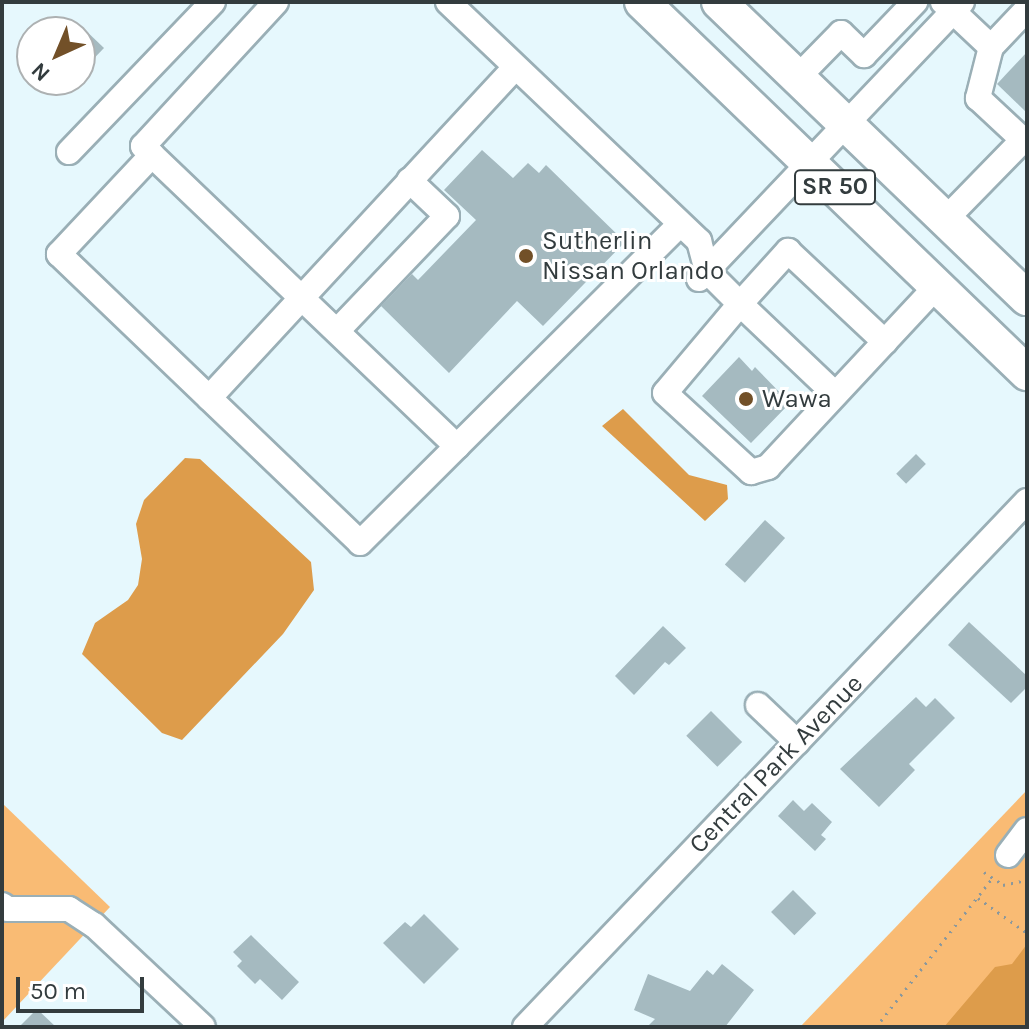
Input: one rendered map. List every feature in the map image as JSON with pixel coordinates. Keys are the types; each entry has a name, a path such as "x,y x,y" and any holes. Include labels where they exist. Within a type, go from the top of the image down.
{"highway":[{"name":"SR 50","path":"642,2 1027,373"},
{"name":"SR 50","path":"727,5 797,78 1027,298"}],"street":[{"path":"69,152 213,2"},
{"path":"276,2 143,146 457,446"},
{"path":"448,2 699,241 702,276 740,304 835,394"},
{"path":"797,78 841,33 864,55 915,2"},
{"path":"702,276 953,5 991,47"},
{"path":"945,220 1025,142 978,98 991,47 1027,9"},
{"path":"209,398 300,296 516,67"},
{"path":"152,155 59,254 360,543 680,224"},
{"path":"337,331 447,216 409,180"},
{"path":"885,342 788,251 665,393 751,472 768,467 835,394 885,342 937,286"},
{"name":"Central Park Avenue","path":"525,1027 1027,501"},
{"path":"758,705 797,742"},
{"path":"1008,855 1027,830"},
{"path":"2,905 8,909 69,909 94,925 203,1027"}],"path":[{"path":"984,872 991,880 1009,885 1027,880"},
{"path":"876,1027 991,880"},
{"path":"978,897 1027,933"}],"shaded area":[{"path":"623,409 689,475 727,485 728,499 705,521 602,426"},
{"path":"185,458 200,459 311,562 314,590 283,634 182,740 162,733 82,654 95,623 128,600 138,585 142,559 136,524 144,500"},
{"path":"1027,790 1027,1027 800,1027"},
{"path":"2,803 110,907 2,1022"},
{"path":"1027,944 1027,1027 944,1027 995,967 1012,964"}],"building":[{"path":"96,40 104,48 96,56"},
{"path":"1027,52 1027,113 997,84"},
{"name":"Sutherlin Nissan Orlando","path":"482,150 513,178 528,163 539,173 546,165 625,242 543,326 517,301 449,373 381,306 412,274 418,280 476,220 444,190"},
{"name":"Wawa","path":"739,357 752,371 755,367 790,403 751,443 702,396"},
{"path":"916,454 926,464 906,484 896,474"},
{"path":"765,520 785,538 745,583 725,565"},
{"path":"969,622 1027,676 1027,687 1011,703 948,645"},
{"path":"663,626 686,648 669,665 665,662 634,695 615,676"},
{"path":"916,697 926,707 935,698 955,718 909,764 915,770 879,807 840,769"},
{"path":"711,711 742,742 717,767 686,736"},
{"path":"793,800 804,811 812,803 832,822 821,835 826,839 815,851 778,816"},
{"path":"793,890 816,913 794,935 771,912"},
{"path":"424,914 459,949 424,984 383,943 405,922 411,927"},
{"path":"251,935 299,982 282,1000 260,979 255,984 237,966 242,961 233,952"},
{"path":"722,964 754,990 725,1027 647,1027 655,1019 634,1010 648,974 690,991 707,970 713,975"},
{"path":"37,1009 56,1027 19,1027"}],"place":[{"name":"Sutherlin Nissan Orlando","path":"526,256"},
{"name":"Wawa","path":"746,399"}]}
